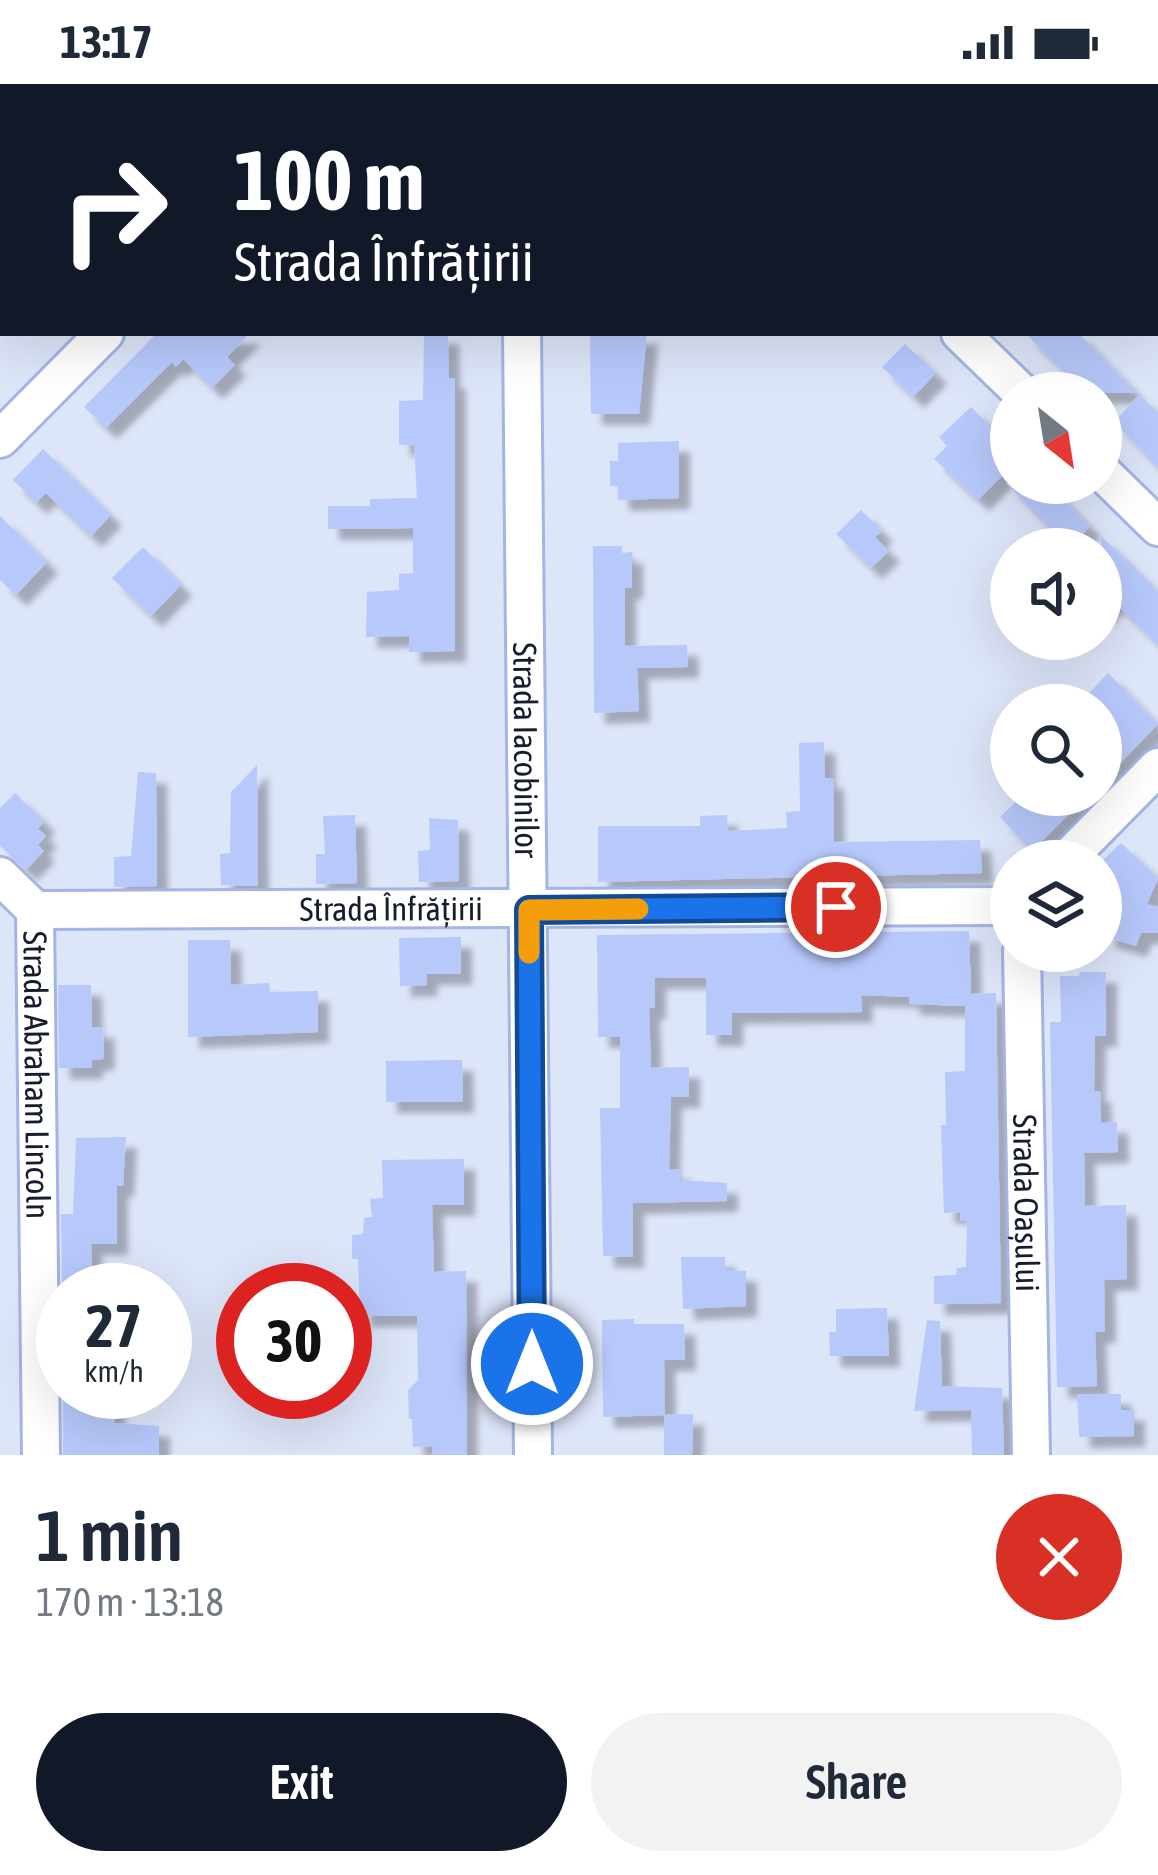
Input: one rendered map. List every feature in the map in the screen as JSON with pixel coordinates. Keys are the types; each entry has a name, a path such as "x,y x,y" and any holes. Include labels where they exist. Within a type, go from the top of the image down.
{"street":[{"path":"0,439 102,336"},
{"name":"Strada Iacobinilor","path":"522,336 533,1455"},
{"path":"963,336 1000,372"},
{"path":"1122,491 1158,526"},
{"path":"1086,840 1158,767"},
{"path":"0,876 35,910"},
{"name":"Strada Înfrățirii","path":"35,910 990,906"},
{"name":"Strada Abraham Lincoln","path":"35,910 40,1455"},
{"name":"Strada Oașului","path":"1022,972 1031,1455"}],"building":[{"path":"154,336 247,336 227,357 235,365 212,388 183,359 176,367 172,362 106,428 84,407"},
{"path":"424,336 448,336 449,378 455,378 455,651 409,652 409,636 366,637 367,592 399,590 399,574 413,573 413,528 328,529 328,506 370,506 370,499 417,498 414,445 399,445 399,401 423,400"},
{"path":"590,336 647,336 639,414 591,414"},
{"path":"1028,336 1081,336 1116,372 1065,372"},
{"path":"905,344 936,373 913,397 882,367"},
{"path":"1122,378 1137,393 1122,393"},
{"path":"1139,395 1158,412 1158,467 1122,430 1122,413"},
{"path":"971,407 990,426 990,488 978,500 934,459 947,446 939,437"},
{"path":"679,441 679,498 618,500 618,486 610,486 610,461 618,461 618,443"},
{"path":"43,449 111,515 91,536 46,493 36,503 13,480"},
{"path":"1026,504 1068,504 1090,526 1088,528 1050,528"},
{"path":"861,510 882,531 875,537 889,551 871,568 836,534"},
{"path":"0,516 47,562 16,595 0,580"},
{"path":"593,546 622,546 622,553 632,552 632,588 625,588 625,646 687,645 688,667 637,668 639,711 594,713"},
{"path":"143,547 181,585 151,616 112,578"},
{"path":"1122,556 1158,591 1158,644 1122,610"},
{"path":"1108,673 1119,684 1098,684"},
{"path":"1122,687 1158,724 1122,761"},
{"path":"824,742 825,778 833,778 834,842 980,840 982,873 598,882 598,826 700,826 700,816 727,815 728,831 787,828 786,812 800,811 799,743"},
{"path":"257,765 258,886 221,885 220,854 230,853 231,792"},
{"path":"138,772 156,773 157,886 114,887 114,857 131,856"},
{"path":"15,793 44,821 38,829 46,836 38,845 44,851 26,870 0,846 0,808"},
{"path":"355,815 357,883 316,884 316,854 325,854 323,816"},
{"path":"1067,816 1043,840 1022,840 1000,817"},
{"path":"429,818 458,820 459,881 419,882 418,851 430,850"},
{"path":"1122,844 1158,878 1147,904 1158,907 1158,933 1141,933 1136,946 1122,942"},
{"path":"969,931 971,994 996,993 1001,1303 934,1304 934,1276 956,1275 957,1268 966,1267 967,1220 960,1221 960,1212 944,1213 941,1125 946,1125 945,1072 965,1071 965,1006 909,1004 909,997 861,995 862,1012 732,1013 732,1035 706,1035 706,978 655,978 655,1008 649,1008 651,1068 689,1067 689,1097 671,1097 669,1170 680,1169 680,1180 727,1183 727,1201 633,1203 633,1257 603,1256 600,1108 620,1108 620,1037 598,1037 597,935"},
{"path":"461,937 461,974 426,974 427,985 400,986 399,938"},
{"path":"188,940 230,940 231,985 269,983 270,992 318,991 318,1032 188,1037"},
{"path":"1080,972 1106,972 1106,1036 1095,1036 1094,1091 1100,1091 1101,1123 1117,1122 1118,1152 1084,1153 1085,1206 1126,1205 1127,1279 1104,1280 1105,1332 1095,1332 1097,1386 1057,1387 1050,1022 1061,1022 1060,976 1079,976"},
{"path":"58,985 91,985 92,1027 103,1027 104,1048 103,1059 92,1060 92,1068 59,1068"},
{"path":"462,1060 463,1102 386,1102 386,1061"},
{"path":"126,1137 123,1186 117,1186 117,1244 91,1244 92,1263 62,1263 61,1214 73,1214 76,1138"},
{"path":"464,1159 464,1205 432,1205 434,1272 466,1271 467,1455 433,1455 432,1446 413,1447 408,1390 418,1380 417,1316 372,1316 372,1263 352,1259 352,1235 363,1234 364,1218 372,1217 370,1199 383,1198 382,1160"},
{"path":"681,1257 725,1257 725,1270 746,1271 746,1306 683,1309"},
{"path":"887,1308 889,1356 830,1356 829,1332 836,1332 836,1309"},
{"path":"634,1319 634,1324 684,1324 685,1360 664,1360 665,1415 603,1417 602,1320"},
{"path":"927,1320 940,1321 942,1386 1002,1388 1004,1455 972,1455 971,1410 914,1411"},
{"path":"1077,1394 1121,1394 1121,1410 1134,1410 1134,1436 1079,1437"},
{"path":"693,1414 692,1455 664,1455 664,1415"},
{"path":"63,1419 114,1419 114,1423 159,1426 159,1455 63,1455"}],"slow traffic":[{"path":"529,953 529,910 638,909"}],"route":[{"path":"532,1364 529,910 836,907"}]}
